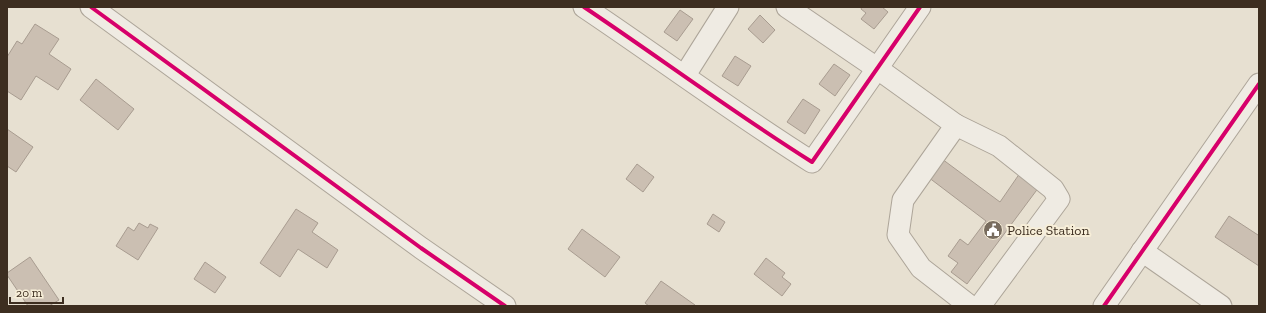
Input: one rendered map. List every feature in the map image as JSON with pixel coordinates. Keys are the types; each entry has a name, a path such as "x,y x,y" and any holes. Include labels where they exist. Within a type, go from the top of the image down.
{"street":[{"path":"91,7 420,248 505,306"},
{"path":"584,7 685,75 752,125 812,162 920,7"},
{"path":"685,75 728,7"},
{"path":"787,7 878,69 956,125 999,146 1053,188 1059,199 980,306"},
{"path":"1104,306 1259,84"},
{"path":"956,125 903,200 898,235 921,268 970,306"},
{"path":"1142,250 1221,306"}],"building":[{"path":"862,7 882,7 888,12 874,29 861,19 866,13 861,9"},
{"path":"680,10 693,19 677,41 664,32"},
{"path":"760,15 775,30 763,43 748,29"},
{"path":"35,24 59,39 49,54 71,69 58,90 36,76 21,100 7,91 7,57 17,41 22,44"},
{"path":"735,56 751,66 738,86 722,76"},
{"path":"834,64 850,75 835,96 819,84"},
{"path":"96,79 134,109 118,130 80,100"},
{"path":"803,99 820,110 805,134 787,122"},
{"path":"7,129 33,147 16,172 7,166"},
{"name":"Police Station","path":"942,159 1000,202 1020,173 1039,187 967,284 951,272 958,263 948,256 960,239 968,245 986,221 928,177"},
{"path":"637,164 654,177 643,192 626,179"},
{"path":"296,209 318,223 312,232 338,250 327,268 298,249 280,277 260,263"},
{"path":"713,214 725,222 719,232 707,224"},
{"path":"1229,216 1258,235 1259,234 1259,266 1215,237"},
{"path":"139,223 148,228 150,224 158,228 138,260 116,246 128,227 134,231"},
{"path":"582,229 620,257 605,277 568,249"},
{"path":"30,257 59,300 49,306 28,306 7,275 7,273"},
{"path":"766,258 785,273 782,277 791,284 782,296 754,274"},
{"path":"205,262 226,277 215,293 194,279"},
{"path":"661,281 695,305 649,306 645,303"}],"cycle path":[{"path":"91,7 421,248 505,306"},
{"path":"584,7 812,162 920,7"},
{"path":"1104,306 1259,84"}],"place":[{"name":"Police Station","path":"993,230"}]}
